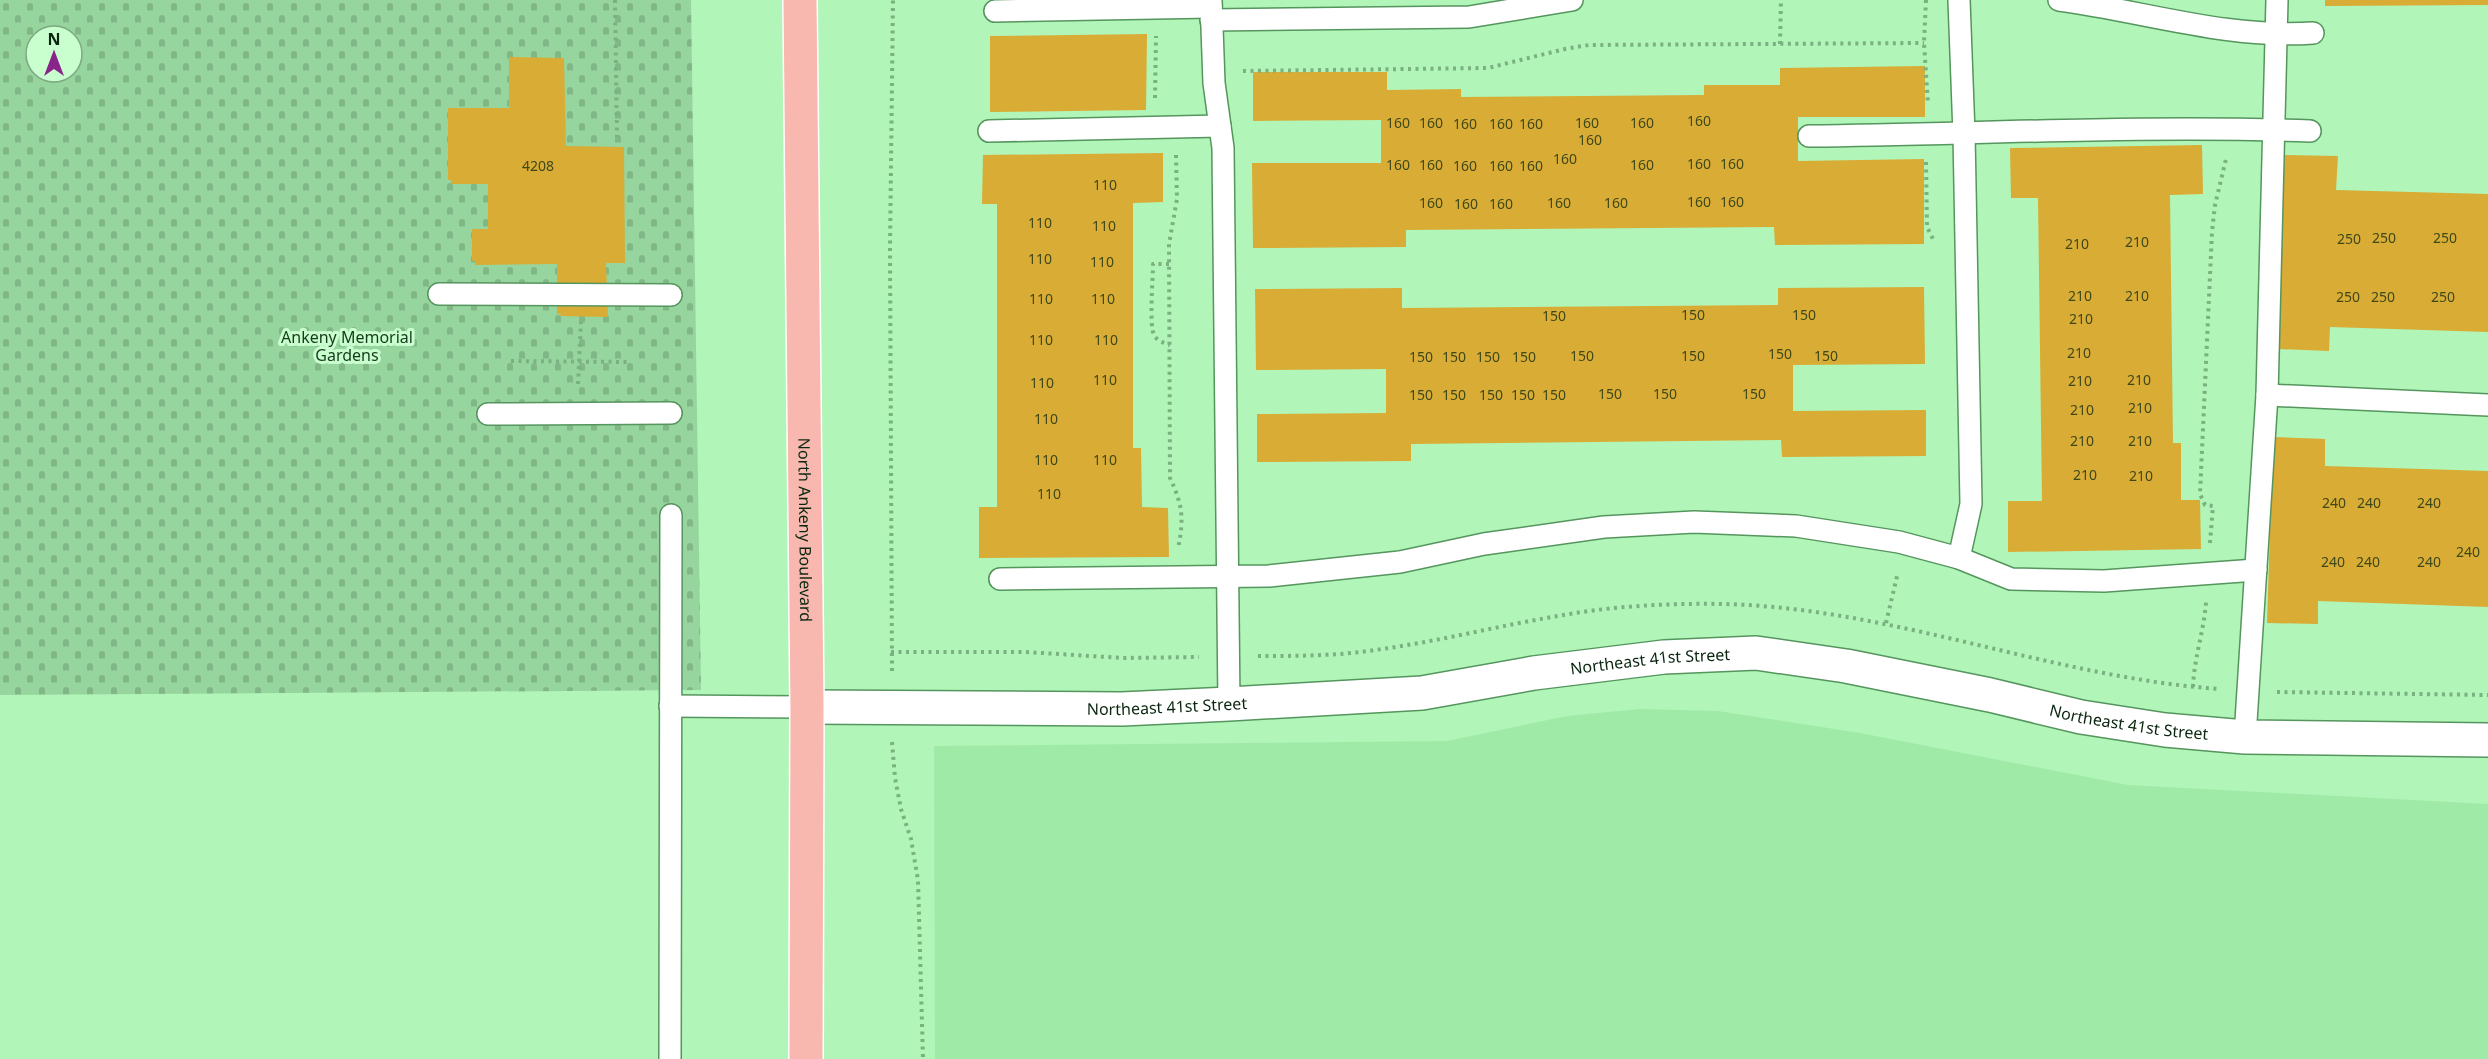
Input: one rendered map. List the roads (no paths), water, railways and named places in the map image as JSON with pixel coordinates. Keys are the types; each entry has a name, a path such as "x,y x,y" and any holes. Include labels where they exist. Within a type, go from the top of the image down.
{"main road":[{"name":"North Ankeny Boulevard","path":"800,0 807,707 806,1059"}],"street":[{"name":"Northeast 41st Street","path":"807,707 1122,709 1229,704 1422,693 1534,673 1664,657 1756,654 1846,666 1990,695 2081,717 2165,730 2245,737 2488,740"}],"lane":[{"path":"995,11 1211,9 1469,17 1572,0"},
{"path":"1959,0 1964,134 1971,504 1959,558"},
{"path":"2058,0 2218,28 2278,35 2313,33"},
{"path":"2245,737 2267,395 2278,35 2277,0"},
{"path":"1211,9 1223,148 1229,704"},
{"path":"989,131 1220,126"},
{"path":"1809,136 1964,134 2003,131 2235,129 2310,131"},
{"path":"439,294 671,295"},
{"path":"2267,395 2488,405"},
{"path":"488,414 671,413"},
{"path":"670,1059 671,515"},
{"path":"1000,579 1269,576 1400,562 1484,544 1604,527 1694,522 1796,526 1905,544 1959,558 2012,579 2104,581 2256,570"},
{"path":"670,706 807,707"}],"park label":[{"name":"Ankeny Memorial Gardens","path":"347,346"}]}
